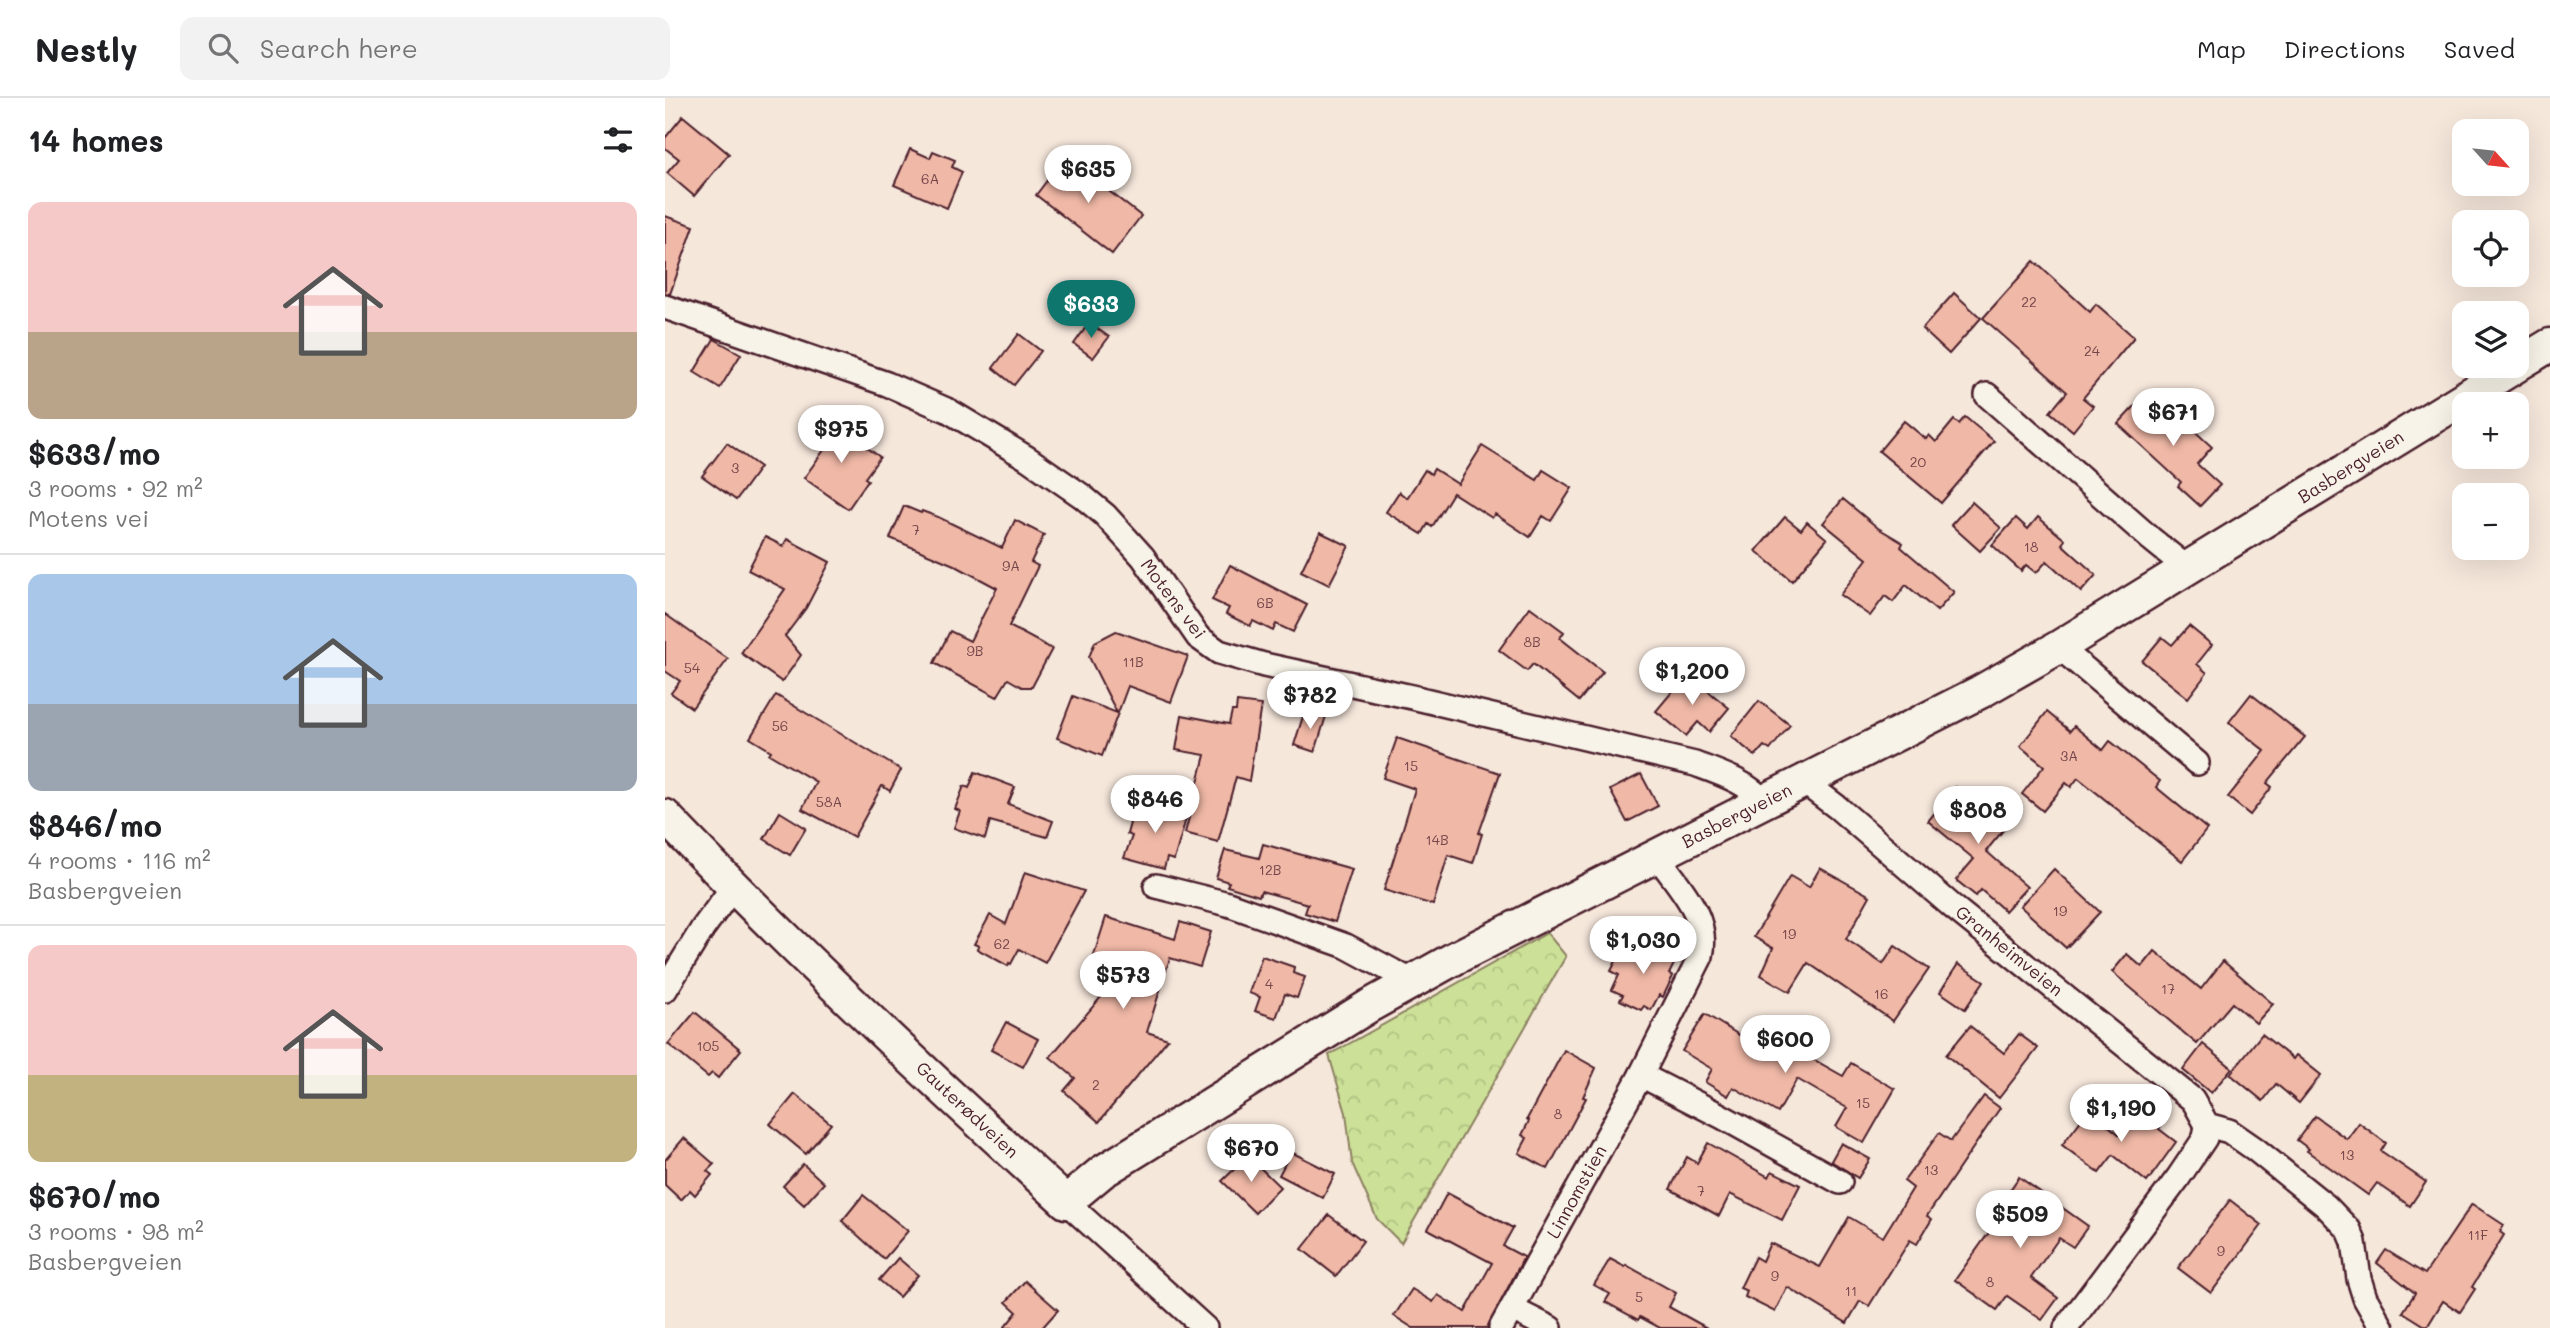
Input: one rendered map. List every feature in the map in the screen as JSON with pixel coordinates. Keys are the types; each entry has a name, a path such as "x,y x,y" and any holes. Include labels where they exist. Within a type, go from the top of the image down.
{"main road":[{"name":"Basbergveien","path":"2529,357 2550,345"},
{"name":"Basbergveien","path":"1066,1202 1102,1172 1215,1100 1413,982 1457,957 1980,692 2059,647 2495,378"},
{"name":"Gauterødveien","path":"665,816 733,887 933,1080 1066,1202"}],"street":[{"name":"Motens vei","path":"665,307 887,384 949,411 1027,458 1105,515 1143,557 1198,637 1219,652 1264,665 1695,764 1756,792 1764,802"},
{"path":"1987,395 2186,568"},
{"path":"2059,647 2197,764"},
{"name":"Granheimveien","path":"1804,782 2193,1100 2207,1125"},
{"name":"Linnomstien","path":"1550,1328 1507,1319 1641,1075 1701,956 1704,943 1697,914 1658,857"},
{"path":"1156,886 1228,904 1346,946 1413,982"},
{"path":"665,990 703,928 733,887"},
{"path":"1641,1075 1840,1182"},
{"path":"2066,1328 2178,1178 2205,1138 2207,1125 2229,1131 2255,1149 2326,1206 2349,1230 2354,1242 2359,1279 2365,1298 2382,1328"},
{"name":"Gauterødveien","path":"1066,1202 1205,1328"}],"green space":[{"path":"1547,933 1566,956 1401,1243 1377,1219 1352,1163 1346,1113 1329,1055"}],"building":[{"path":"683,116 729,154 694,196 667,173 679,159 665,148 665,138"},
{"path":"910,149 930,158 933,151 955,160 952,167 962,172 947,208 894,185"},
{"path":"1065,157 1141,216 1112,254 1036,195"},
{"path":"665,216 694,226 670,294 665,293"},
{"path":"2034,261 2090,312 2096,304 2134,337 2083,398 2093,406 2073,431 2050,412 2067,392 1983,318"},
{"path":"1954,293 1981,318 1949,354 1922,329"},
{"path":"1089,323 1109,337 1093,358 1074,344"},
{"path":"1019,334 1041,351 1014,385 993,368"},
{"path":"714,339 741,354 720,388 694,372"},
{"path":"2161,400 2212,447 2197,464 2220,485 2200,506 2178,486 2181,482 2118,424 2135,406 2146,416"},
{"path":"1965,417 1994,441 1941,503 1879,451 1904,421 1926,439 1929,435 1936,442 1954,420 1959,424"},
{"path":"827,419 880,457 848,509 804,478 824,450 815,443"},
{"path":"727,443 760,467 736,500 702,476"},
{"path":"1482,446 1537,480 1543,470 1572,488 1551,521 1543,516 1530,537 1495,514 1492,518 1453,493 1432,527 1428,524 1422,534 1386,512 1399,492 1407,498 1425,470 1431,474 1434,469 1458,484"},
{"path":"1843,499 1878,528 1903,543 1901,547 1954,592 1937,611 1906,585 1893,602 1885,596 1870,616 1840,595 1867,559 1823,523"},
{"path":"1972,502 2001,528 1980,551 1951,525"},
{"path":"904,506 938,517 1002,548 1015,520 1044,535 1031,562 1038,566 1009,626 1052,649 1032,687 1022,687 1008,679 997,697 934,663 950,631 970,641 997,588 954,565 890,538"},
{"path":"1785,517 1801,530 1807,522 1827,539 1792,581 1756,551"},
{"path":"2038,517 2065,540 2062,544 2096,575 2081,592 2047,561 2036,573 2026,565 2021,571 1992,545 2016,518 2028,529"},
{"path":"1320,532 1349,546 1329,585 1301,571"},
{"path":"765,537 783,546 787,539 830,562 806,608 785,636 801,655 782,682 741,653 785,589 748,570"},
{"path":"1230,565 1307,605 1293,632 1276,624 1273,631 1253,621 1250,626 1226,614 1229,608 1212,600"},
{"path":"1530,607 1564,632 1560,638 1603,672 1579,701 1533,664 1527,671 1499,650"},
{"path":"665,614 728,659 692,708 671,693 680,681 665,671"},
{"path":"2189,626 2212,645 2197,664 2207,673 2188,698 2142,661 2162,637 2172,645"},
{"path":"1116,631 1188,656 1171,702 1128,686 1102,756 1057,738 1073,696 1117,713 1089,657 1095,642"},
{"path":"1687,674 1729,708 1709,732 1698,722 1686,736 1656,711"},
{"path":"2251,694 2305,737 2267,783 2272,787 2250,815 2228,797 2265,751 2229,722"},
{"path":"776,695 901,770 890,791 882,786 854,837 802,809 816,782 769,754 771,751 750,738"},
{"path":"1759,701 1790,725 1770,750 1764,746 1755,756 1731,736"},
{"path":"1237,702 1261,705 1249,781 1236,777 1218,842 1185,833 1205,755 1176,750 1182,715 1229,724 1232,711 1236,711"},
{"path":"1305,710 1326,716 1315,752 1294,745"},
{"path":"2047,712 2070,731 2074,726 2103,750 2110,741 2160,781 2156,787 2207,829 2182,861 2078,778 2071,787 2066,783 2043,811 2022,794 2044,766 2020,746"},
{"path":"1397,738 1500,773 1479,833 1482,834 1473,863 1448,855 1433,905 1384,890 1415,789 1383,778"},
{"path":"975,772 1015,787 1008,804 1053,821 1047,837 990,821 985,839 954,828 960,811 955,809 964,786 969,788"},
{"path":"1641,774 1658,806 1627,822 1610,790"},
{"path":"1956,787 1974,802 1979,796 2010,822 1986,851 2027,887 2005,911 1981,890 1976,896 1956,880 1974,859 1928,821"},
{"path":"1140,802 1187,815 1174,860 1167,858 1164,869 1124,858 1132,836 1127,834 1133,812 1137,813"},
{"path":"780,812 806,828 790,855 764,839"},
{"path":"1263,844 1352,869 1335,922 1305,913 1308,904 1261,891 1259,896 1227,886 1229,882 1216,878 1225,850 1259,858"},
{"path":"1820,868 1870,896 1846,939 1883,964 1895,946 1929,969 1893,1021 1808,963 1790,992 1761,975 1773,948 1754,937 1790,876 1809,887"},
{"path":"2054,869 2100,912 2066,948 2020,906"},
{"path":"1025,872 1084,891 1045,963 1019,949 1008,966 977,949 979,946 974,944 990,915 1006,924"},
{"path":"1106,917 1175,939 1180,922 1211,932 1200,967 1170,958 1147,1032 1168,1039 1099,1122 1064,1091 1075,1078 1050,1057 1107,990 1085,983"},
{"path":"1637,940 1676,960 1669,974 1673,976 1663,997 1659,995 1651,1010 1644,1006 1641,1010 1620,1000 1623,995 1612,990 1619,975 1611,971 1621,951 1629,955"},
{"path":"2155,951 2201,989 2223,961 2273,1004 2256,1023 2232,1003 2197,1044 2112,972 2127,954 2142,967"},
{"path":"1262,956 1294,967 1293,973 1305,977 1297,998 1285,994 1276,1018 1255,1011 1260,997 1249,993"},
{"path":"1958,964 1984,981 1965,1009 1940,992"},
{"path":"695,1012 741,1050 718,1078 712,1073 708,1077 668,1044"},
{"path":"1705,1014 1762,1049 1770,1035 1843,1076 1851,1063 1895,1089 1864,1143 1836,1127 1847,1108 1797,1079 1778,1113 1733,1087 1728,1096 1705,1082 1712,1069 1682,1051"},
{"path":"1006,1022 1038,1039 1023,1067 991,1050"},
{"path":"1970,1026 2004,1053 2019,1034 2038,1048 1999,1098 1946,1055"},
{"path":"2262,1034 2293,1059 2296,1055 2321,1075 2299,1103 2276,1084 2263,1101 2230,1074"},
{"path":"2203,1044 2232,1068 2211,1093 2183,1070"},
{"path":"1564,1050 1596,1068 1583,1097 1586,1098 1548,1169 1519,1153 1527,1138 1522,1135 1529,1121 1527,1119"},
{"path":"795,1094 831,1124 806,1154 770,1124"},
{"path":"1984,1096 2000,1108 1927,1216 1932,1219 1917,1244 1910,1240 1869,1306 1860,1301 1847,1323 1787,1287 1775,1312 1745,1297 1747,1291 1740,1288 1755,1257 1762,1261 1770,1243 1820,1267 1849,1217 1883,1237 1913,1188 1904,1181 1939,1133 1951,1141"},
{"path":"2143,1109 2162,1124 2159,1129 2176,1142 2147,1182 2113,1155 2099,1173 2062,1145 2089,1110 2120,1135"},
{"path":"2315,1116 2347,1139 2359,1123 2386,1143 2381,1151 2426,1182 2410,1206 2377,1183 2368,1195 2307,1151 2309,1149 2297,1140"},
{"path":"684,1138 714,1164 707,1171 712,1175 695,1195 690,1190 681,1200 665,1185 665,1160"},
{"path":"1708,1143 1769,1177 1772,1171 1800,1185 1782,1220 1730,1194 1719,1216 1670,1189 1687,1157 1697,1163"},
{"path":"1841,1143 1870,1159 1858,1178 1831,1161"},
{"path":"1291,1152 1335,1174 1323,1198 1279,1175"},
{"path":"1248,1156 1280,1187 1255,1213 1222,1181"},
{"path":"803,1164 824,1183 804,1205 783,1186"},
{"path":"2019,1177 2088,1226 2073,1247 2059,1238 2031,1278 2058,1298 2042,1320 2007,1296 1997,1310 1955,1280 2000,1217 1994,1213"},
{"path":"1447,1193 1513,1228 1503,1246 1524,1257 1487,1328 1413,1328 1394,1316 1412,1289 1433,1302 1438,1295 1465,1312 1492,1263 1428,1229"},
{"path":"863,1195 908,1231 884,1259 842,1221"},
{"path":"2230,1200 2262,1225 2211,1293 2178,1268"},
{"path":"2472,1204 2504,1225 2500,1232 2504,1235 2460,1312 2443,1301 2427,1327 2403,1312 2415,1293 2377,1263 2386,1250 2425,1274"},
{"path":"1329,1215 1363,1241 1336,1276 1302,1249"},
{"path":"898,1258 918,1275 899,1297 879,1280"},
{"path":"1610,1259 1676,1293 1669,1307 1707,1328 1660,1328 1640,1317 1638,1320 1605,1302 1610,1294 1594,1285"},
{"path":"1025,1281 1058,1310 1042,1328 1004,1328 1017,1312 1006,1302"}]}
